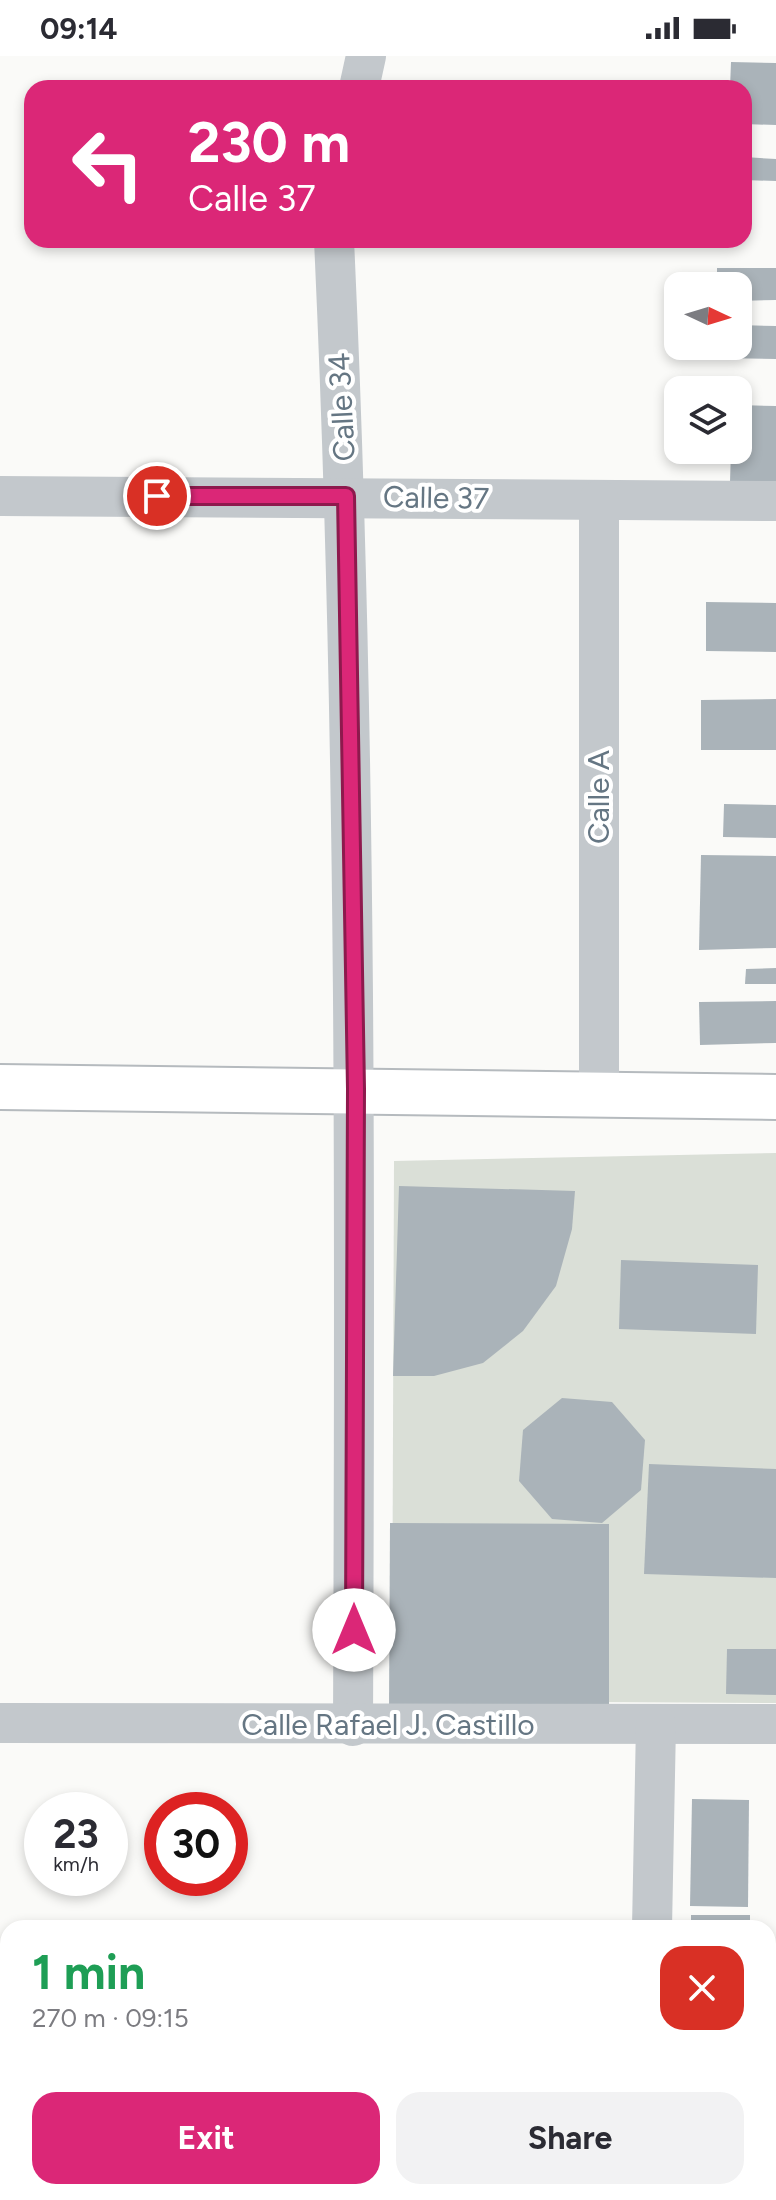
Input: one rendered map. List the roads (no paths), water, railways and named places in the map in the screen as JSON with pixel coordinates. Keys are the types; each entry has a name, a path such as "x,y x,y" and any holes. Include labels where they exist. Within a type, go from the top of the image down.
{"main road":[{"path":"0,1087 356,1089 776,1097"}],"street":[{"path":"361,80 366,56"},
{"name":"Calle 34","path":"334,248 346,496 356,1089 353,1726"},
{"name":"Calle 37","path":"0,496 776,501"},
{"name":"Calle A","path":"599,500 599,1094"},
{"name":"Calle Rafael J. Castillo","path":"0,1723 353,1726 776,1724"},
{"path":"652,1920 656,1724"}]}
